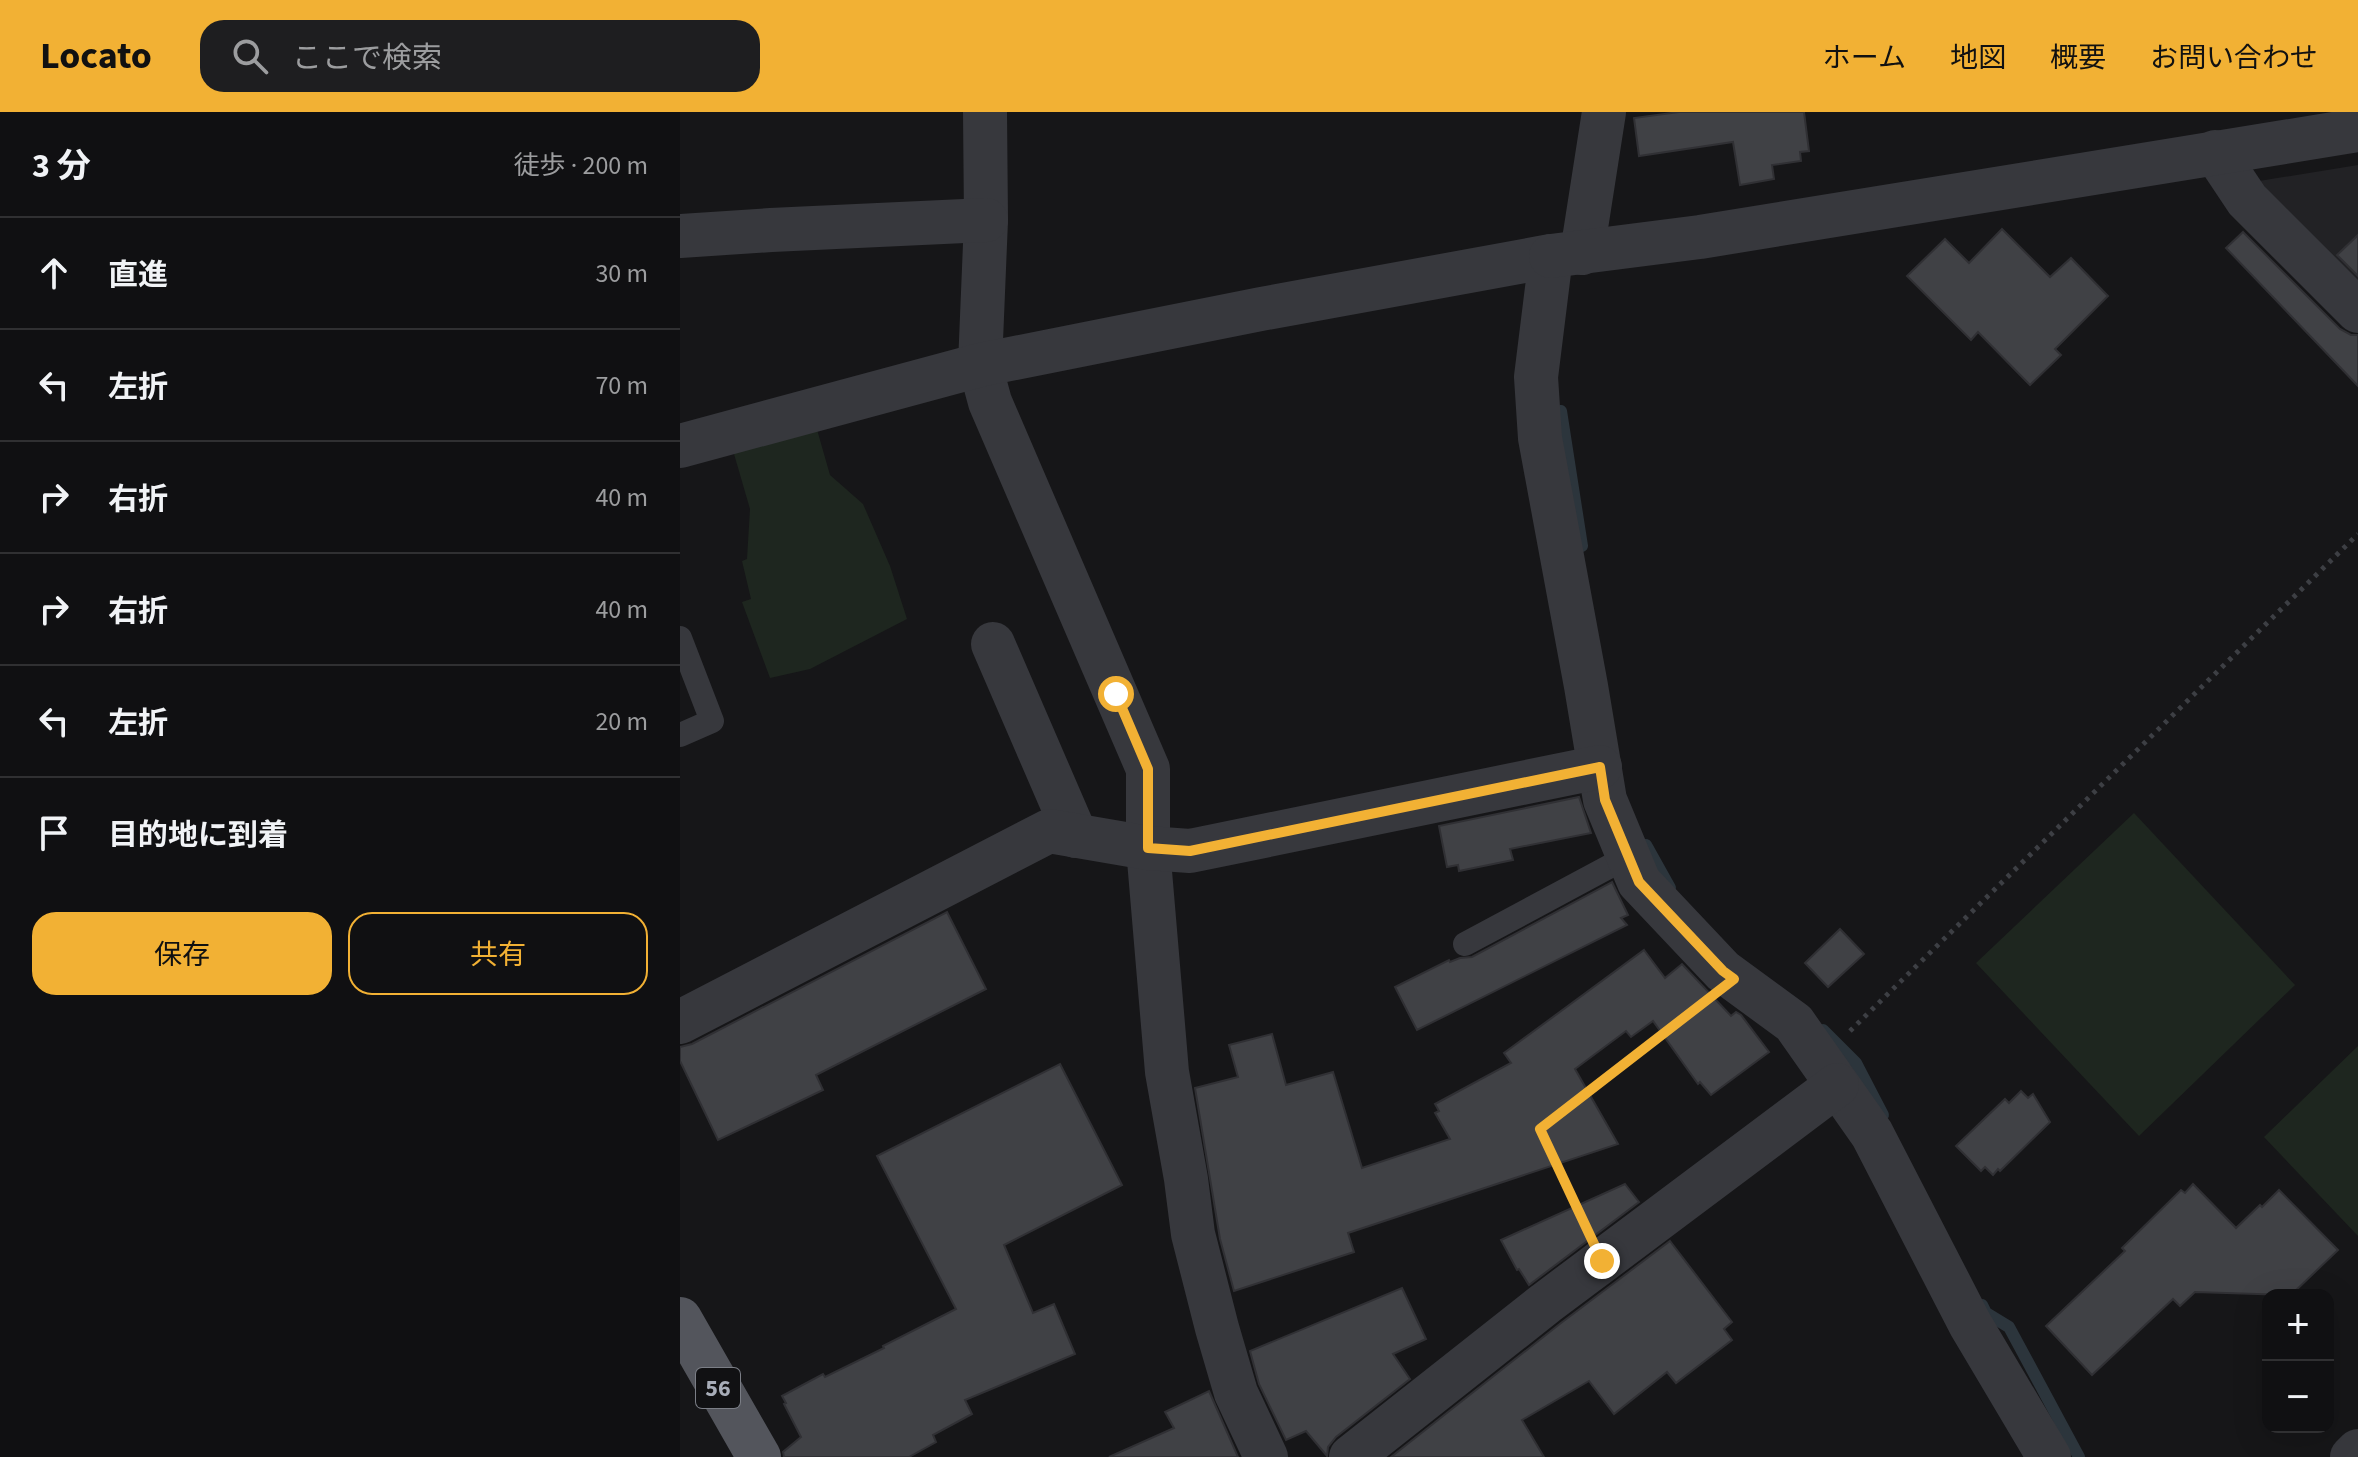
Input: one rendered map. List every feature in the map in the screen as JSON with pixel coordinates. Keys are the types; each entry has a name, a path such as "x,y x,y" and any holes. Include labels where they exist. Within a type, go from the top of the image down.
{"main road":[{"name":"56","path":"683,1334 759,1457"}],"street":[{"path":"985,112 986,220 980,365 990,402 1148,769 1148,848 1167,1072 1193,1234 1236,1393 1266,1457"},
{"path":"1604,112 1536,377 1540,438 1605,800 1639,882 1723,971 1794,1023 1872,1134 1970,1324 2049,1457"},
{"path":"680,446 980,365 1245,312 1566,255 2358,130"},
{"path":"2215,152 2247,200 2358,311"},
{"path":"680,236 986,220"},
{"path":"993,644 1076,836"},
{"path":"680,1022 1049,831 1148,848 1190,851 1600,767"},
{"path":"1351,1457 1602,1261 1828,1073"},
{"path":"2352,1457 2358,1451"}],"lane":[{"path":"680,638 712,721 680,735"},
{"path":"1465,944 1629,856"}],"path":[{"path":"1828,1073 2358,534"},
{"path":"1602,1261 1540,1129 1734,979"}],"shaded area":[{"path":"2358,165 2358,293 2259,181"},
{"path":"816,426 830,475 863,504 890,566 907,619 810,669 770,678 742,602 751,599 742,561 747,559 750,509 732,447"},
{"path":"2134,813 2295,985 2139,1136 1976,963"},
{"path":"2358,1046 2358,1236 2264,1137"}],"building":[{"path":"1679,112 1804,112 1809,151 1800,152 1801,161 1772,165 1774,179 1740,185 1733,142 1639,156 1634,118"},
{"path":"2002,229 2050,277 2071,258 2108,296 2055,349 2061,355 2030,385 1978,332 1971,340 1907,276 1945,239 1969,263"},
{"path":"2243,232 2340,329 2358,335 2358,386 2226,248"},
{"path":"2358,235 2358,276 2337,255"},
{"path":"1579,797 1591,833 1510,849 1513,860 1459,871 1458,865 1447,867 1439,826"},
{"path":"1612,882 1628,915 1621,918 1627,925 1417,1030 1395,987 1449,960 1472,957"},
{"path":"947,912 986,989 816,1075 823,1090 718,1140 680,1061 680,1047 692,1044"},
{"path":"1840,929 1864,954 1828,987 1805,963"},
{"path":"1644,950 1665,978 1682,964 1731,1016 1736,1012 1741,1015 1769,1052 1711,1095 1700,1082 1698,1084 1653,1021 1631,1037 1626,1031 1575,1069 1618,1144 1348,1233 1354,1252 1234,1291 1220,1239 1195,1088 1238,1077 1229,1045 1272,1034 1286,1085 1333,1072 1362,1168 1450,1139 1435,1113 1439,1111 1435,1104 1511,1063 1504,1053"},
{"path":"1060,1064 1122,1185 1004,1245 1033,1313 1054,1304 1075,1354 965,1400 972,1414 933,1435 936,1442 909,1457 784,1457 783,1452 801,1437 782,1396 823,1374 825,1377 884,1348 956,1309 877,1156"},
{"path":"2021,1091 2028,1098 2033,1094 2050,1122 2000,1171 1998,1169 1993,1175 1985,1167 1981,1171 1956,1146 2005,1099 2009,1103"},
{"path":"1625,1184 1639,1202 1529,1285 1501,1240"},
{"path":"2193,1184 2236,1228 2279,1190 2338,1250 2297,1289 2262,1289 2262,1294 2195,1292 2180,1306 2173,1299 2092,1375 2046,1326 2125,1251 2122,1248 2181,1190 2185,1193"},
{"path":"1670,1241 1732,1322 1724,1329 1732,1340 1676,1383 1667,1372 1614,1414 1589,1381 1522,1420 1544,1457 1391,1457 1561,1323"},
{"path":"1402,1288 1426,1339 1393,1354 1410,1379 1336,1437 1328,1447 1327,1456 1306,1431 1286,1440 1259,1384 1250,1351"},
{"path":"1209,1391 1238,1457 1109,1457 1174,1428 1165,1412"}],"waterway":[{"path":"1561,411 1582,546"},
{"path":"1646,845 1670,888"},
{"path":"1823,1030 1856,1063 1883,1115"},
{"path":"1982,1305 1986,1313 2009,1327 2079,1457"}],"route":[{"path":"1116,694 1148,769 1148,848 1190,851 1600,767 1605,800 1639,882 1734,979 1540,1129 1602,1261"}]}
